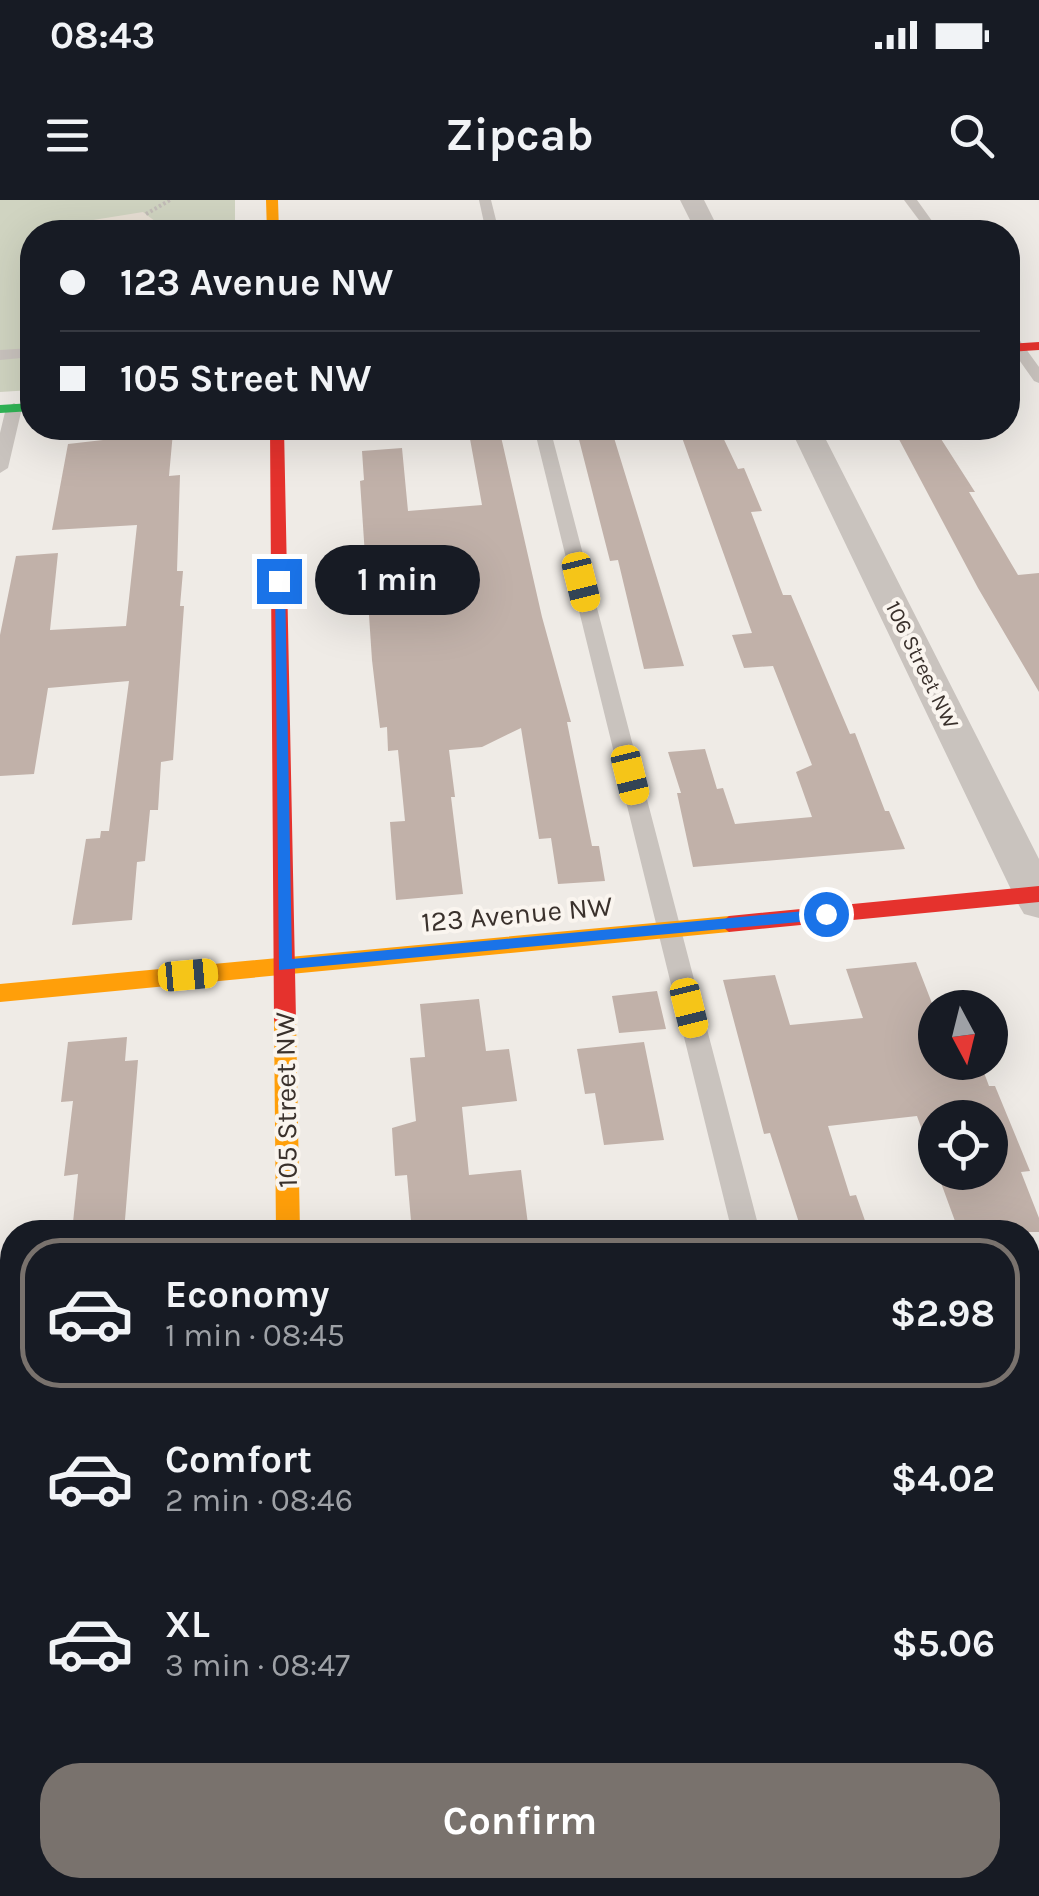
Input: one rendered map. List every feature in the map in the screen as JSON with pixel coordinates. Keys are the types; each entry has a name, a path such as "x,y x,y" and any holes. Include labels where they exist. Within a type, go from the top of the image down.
{"street":[{"name":"105 Street NW","path":"276,440 288,1220"},
{"name":"106 Street NW","path":"810,440 1038,897"},
{"name":"123 Avenue NW","path":"0,992 1038,897"}],"lane":[{"path":"1020,347 1039,378"},
{"path":"0,468 20,412"},
{"path":"545,440 743,1220"}],"path":[{"path":"146,214 170,200"}],"green space":[{"path":"0,200 235,200 235,220 20,220 20,391 0,392"}],"shaded area":[{"path":"143,212 154,220 93,220"}],"building":[{"path":"172,440 169,476 180,475 177,571 183,571 180,606 184,606 173,760 161,762 158,810 150,810 145,861 137,862 132,920 72,925 86,839 100,838 101,831 109,831 129,681 48,688 34,774 0,776 0,635 16,556 58,553 50,630 126,626 137,525 52,530 68,444"},
{"path":"470,440 502,440 542,617 571,722 567,722 592,846 599,846 605,881 558,884 551,838 539,839 521,728 482,747 449,750 463,894 396,900 390,822 405,821 398,750 388,751 387,727 380,728 372,660 360,481 364,480 362,451 402,448 408,511 482,505"},
{"path":"579,440 615,440 684,666 644,669 618,560 610,561"},
{"path":"683,440 724,440 738,469 744,468 762,511 751,512 783,595 791,595 850,734 855,733 885,811 889,811 905,849 693,867 677,793 681,793 668,752 705,749 717,789 723,788 735,824 812,817 796,772 812,765 773,666 744,668 732,635 752,633"},
{"path":"899,440 942,440 975,492 969,492 1018,575 1039,573 1039,692"},
{"path":"916,962 927,990 918,990 918,1080 987,1080 989,1086 995,1086 1001,1100 918,1100 918,1119 828,1126 850,1196 856,1195 865,1220 798,1220 770,1133 764,1134 723,980 775,975 790,1025 863,1018 846,969"},
{"path":"657,991 666,1029 619,1033 612,996"},
{"path":"479,999 486,1051 509,1049 517,1101 462,1107 469,1175 521,1170 527,1220 411,1220 407,1175 395,1176 392,1128 416,1121 410,1058 425,1057 420,1004"},
{"path":"127,1037 125,1061 138,1060 125,1220 73,1220 78,1174 64,1176 73,1101 61,1102 68,1042"},
{"path":"644,1042 664,1140 604,1145 595,1093 585,1094 577,1049"},
{"path":"1008,1118 1030,1171 1021,1172 1039,1220 955,1220 944,1190 1008,1190"}],"traffic: fast":[{"path":"0,409 20,408"}],"traffic: slow":[{"path":"272,200 273,220"},
{"path":"0,993 729,924"},
{"path":"285,1020 288,1220"}],"traffic: jam":[{"path":"1020,347 1039,346"},
{"path":"277,440 285,1020"},
{"path":"729,924 1039,894"}],"route":[{"path":"279,581 284,966 826,914"}]}
